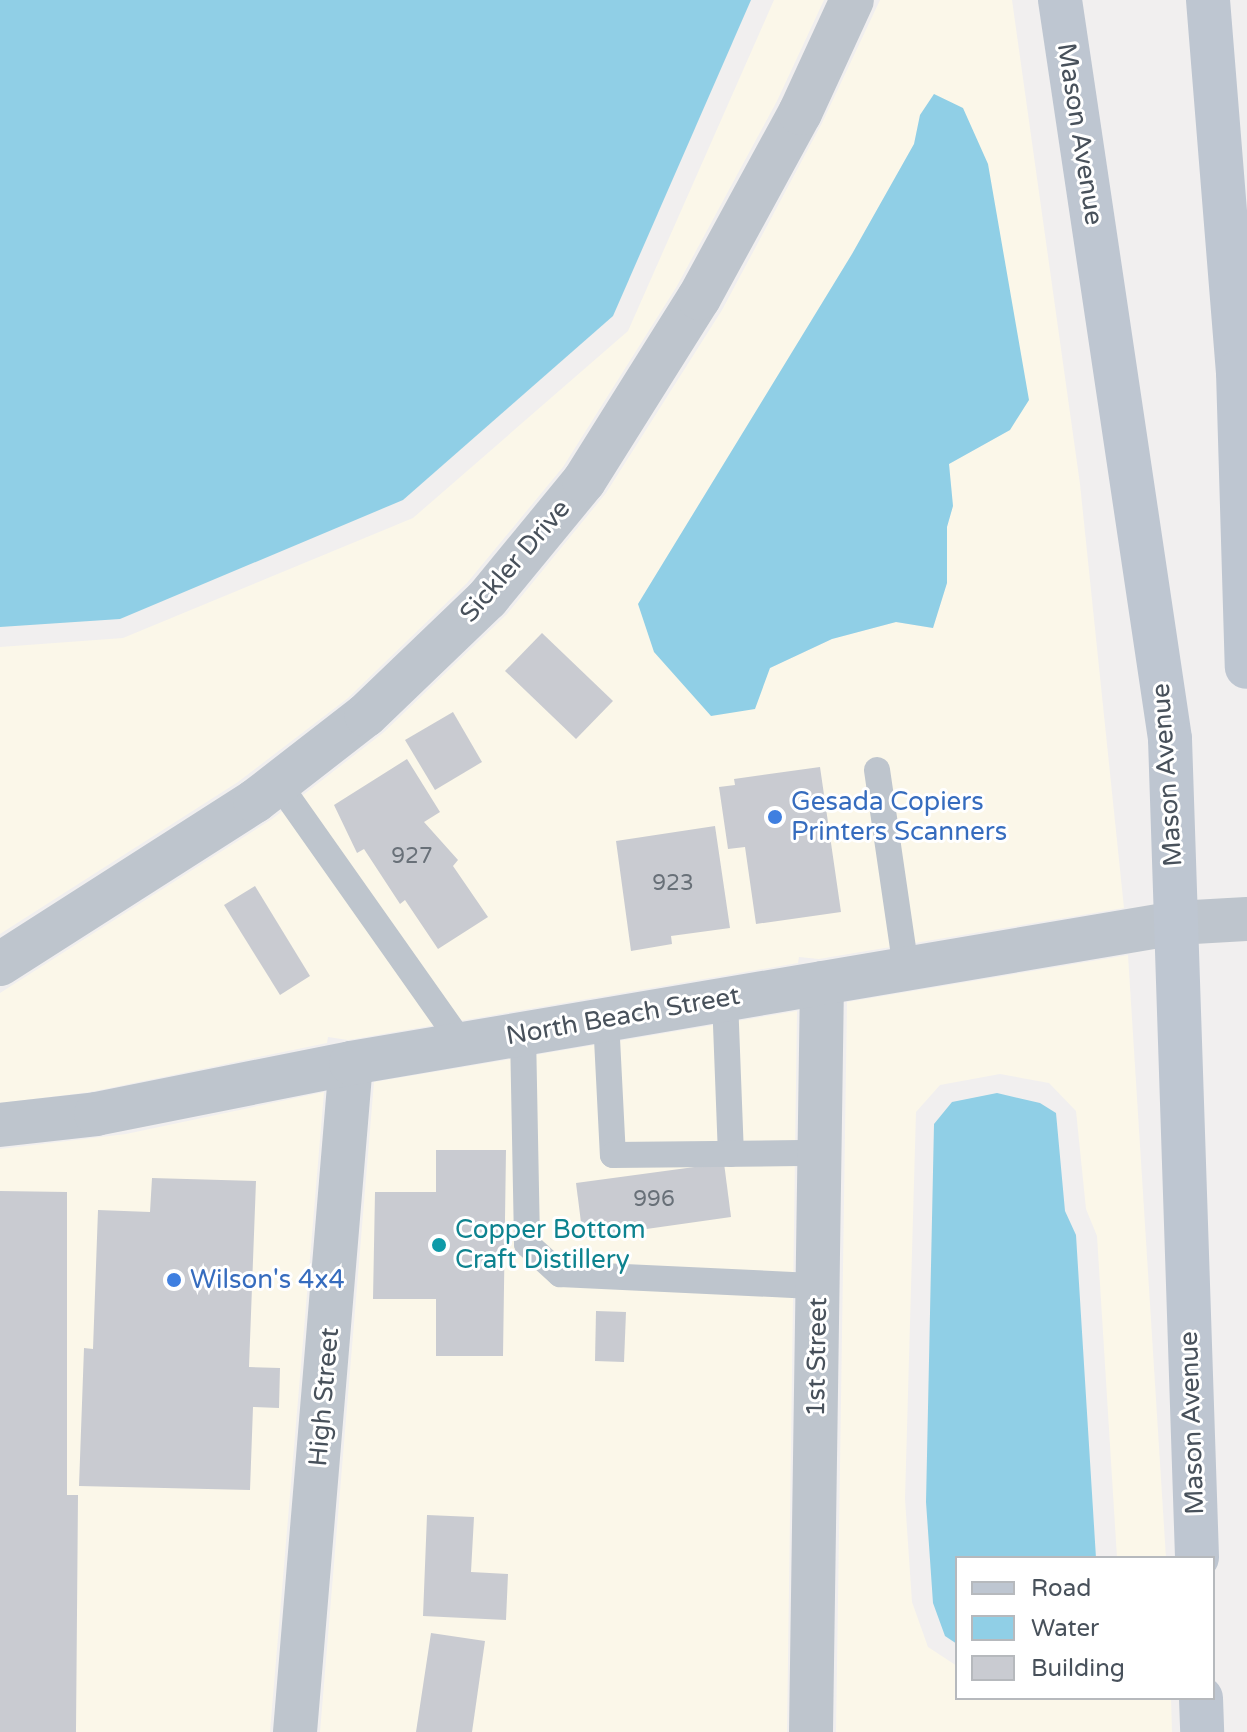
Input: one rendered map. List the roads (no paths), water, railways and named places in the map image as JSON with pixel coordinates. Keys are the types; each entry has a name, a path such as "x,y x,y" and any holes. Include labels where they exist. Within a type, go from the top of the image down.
{"main road":[{"name":"Mason Avenue","path":"1060,0 1170,739 1197,1556"},
{"path":"1208,0 1238,372 1247,667"},
{"path":"1201,1700 1202,1732"}],"street":[{"name":"Sickler Drive","path":"0,964 278,783 366,715 487,599 584,481 699,298 800,113 852,0"},
{"name":"North Beach Street","path":"0,1125 96,1114 351,1063 1176,923 1247,919"},
{"name":"1st Street","path":"811,1732 822,983"},
{"name":"High Street","path":"295,1732 351,1063"}],"lane":[{"path":"877,770 906,969"},
{"path":"278,783 462,1044"},
{"path":"725,999 731,1154"},
{"path":"606,1019 613,1155 820,1153"},
{"path":"523,1033 527,1244 560,1274 818,1286"}],"water":[{"path":"0,0 751,0 613,316 403,500 120,619 0,627"},
{"path":"934,94 963,108 988,164 1029,400 1010,430 949,464 953,506 947,527 947,583 933,628 896,622 832,639 770,668 755,709 711,716 654,652 638,604 852,254 914,144 920,115"},
{"path":"997,1093 1040,1103 1056,1113 1065,1211 1076,1235 1096,1556 955,1556 955,1643 945,1636 933,1603 926,1502 934,1124 952,1102"}],"place":[{"name":"Gesada Copiers Printers Scanners","path":"775,817"},
{"name":"Copper Bottom Craft Distillery","path":"439,1245"},
{"name":"Wilson's 4x4","path":"174,1280"}]}
